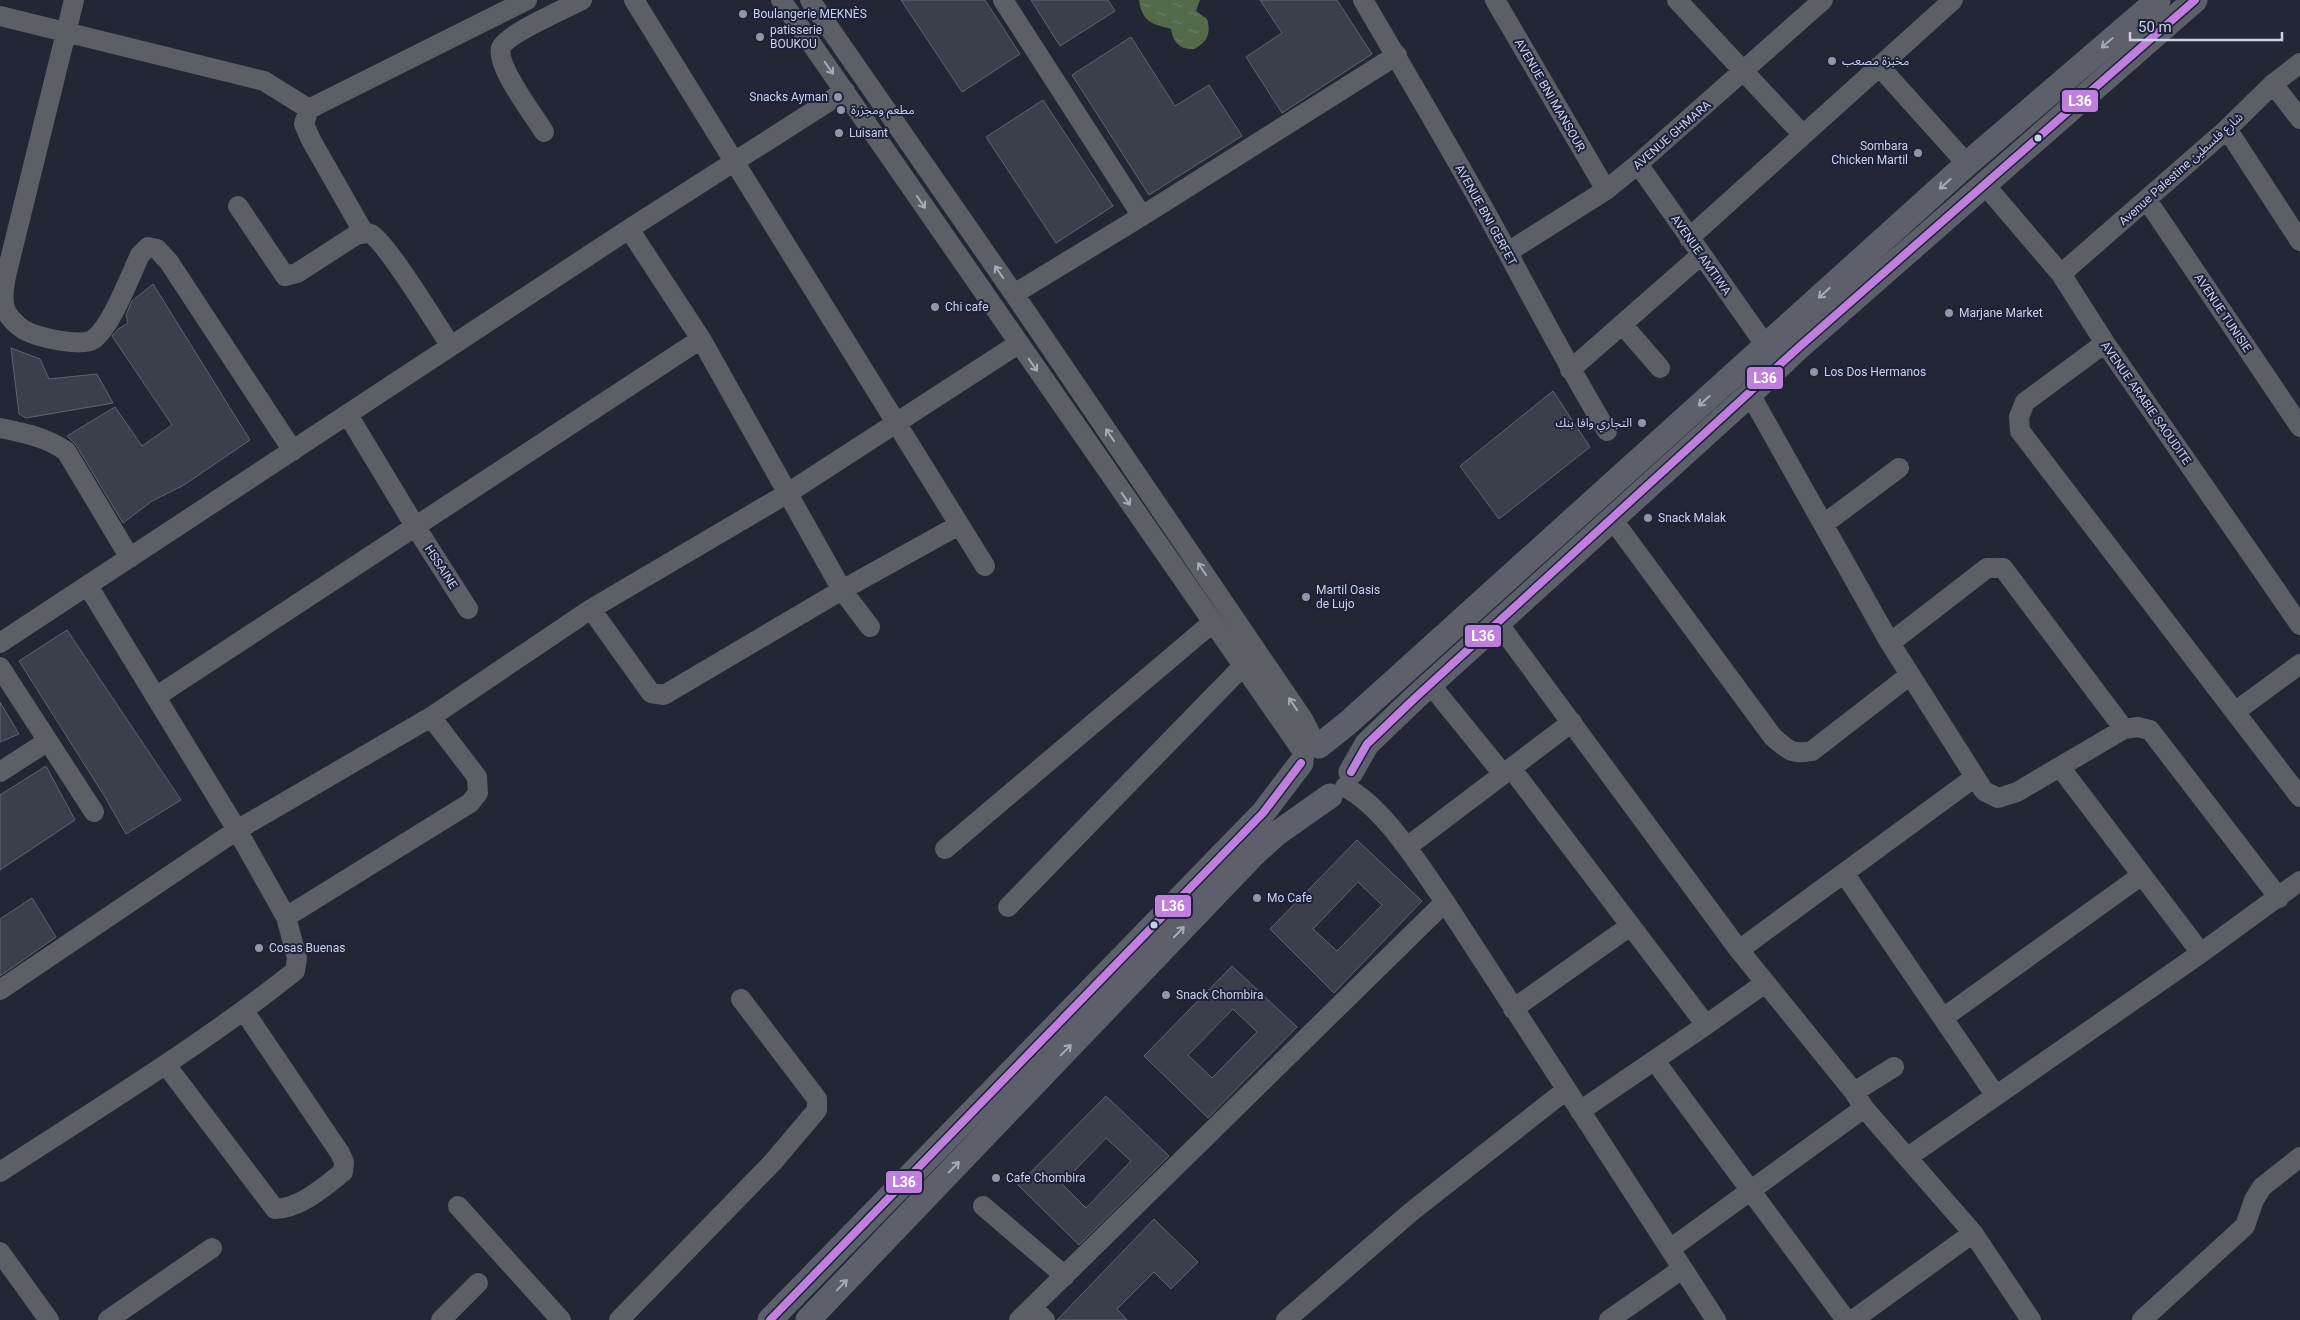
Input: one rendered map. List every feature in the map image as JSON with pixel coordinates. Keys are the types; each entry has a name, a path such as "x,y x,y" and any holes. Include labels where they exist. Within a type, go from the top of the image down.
{"main road":[{"path":"770,1320 1263,814 1310,753 1349,722 1967,164 2158,0"},
{"path":"808,1320 1252,856 1276,834 1342,785 1367,744 1430,684 1613,520 1798,348 2195,0"},
{"path":"1327,745 1342,751 1350,764 1342,785 1321,795 1306,787 1300,772 1310,753 1327,745"}],"street":[{"path":"74,0 6,276 3,296 4,318 24,330 76,344 86,343 98,335 106,325 144,249 156,249 169,262 293,451"},
{"path":"364,233 311,140 304,124 309,109 527,0"},
{"path":"544,132 503,66 501,50 504,44 516,33 582,0"},
{"path":"634,0 986,566"},
{"path":"781,0 1212,623 1310,753"},
{"path":"1003,0 1142,216"},
{"name":"AVENUE BNI MANSOUR","path":"1495,0 1606,190"},
{"name":"AVENUE GHMARA","path":"1508,252 1606,190 1744,72 1823,0"},
{"path":"1689,238 1953,0"},
{"path":"813,1 1307,724 1310,753"},
{"path":"1684,2 1744,72 1803,135"},
{"name":"AVENUE BNI GERFET","path":"1371,3 1397,55 1508,252 1570,370 1607,431"},
{"path":"0,16 264,80 309,109"},
{"path":"1014,294 1142,216 1397,55"},
{"name":"Avenue Palestine شارع فلسطين","path":"2060,274 2227,129 2273,84 2300,63"},
{"path":"1879,66 1967,164"},
{"path":"2273,84 2300,119"},
{"path":"0,643 629,229 845,91"},
{"path":"2227,129 2300,241"},
{"name":"AVENUE AMTIWA","path":"1638,164 1766,346"},
{"name":"AVENUE ARABIE SAOUDITE","path":"1985,185 2060,274 2105,343 2300,625"},
{"name":"AVENUE TUNISIE","path":"2147,200 2300,426"},
{"path":"238,206 285,276 297,274 341,243 356,235 371,234 389,255 451,346"},
{"path":"629,229 701,340 842,590 870,627"},
{"path":"1570,370 1701,255"},
{"path":"1622,324 1660,368"},
{"path":"157,696 701,340"},
{"path":"2105,343 2025,402 2020,417 2020,431 2300,797"},
{"path":"0,990 237,830 431,717 592,610 788,493 1018,344"},
{"path":"1750,394 1890,643 1984,791 1998,798 2017,792 2124,728 2138,727 2150,730 2279,898"},
{"name":"HSSAINE","path":"348,415 415,526 468,608"},
{"path":"0,428 37,436 54,442 66,451 130,558"},
{"path":"1824,524 1899,468"},
{"path":"1613,520 1773,737 1785,748 1798,754 1812,751 1910,675"},
{"path":"592,610 651,693 664,695 842,590 959,525"},
{"path":"1890,643 1986,568 2003,568 2124,728"},
{"path":"0,1172 166,1065 244,1011 295,971 297,958 286,917 237,830 157,696 88,586"},
{"path":"945,849 1212,623"},
{"path":"1498,623 1739,950 1859,1100 1973,1233 2031,1320"},
{"path":"2236,711 2300,664"},
{"path":"1008,908 1244,665"},
{"path":"0,667 94,812"},
{"path":"1430,684 1507,771 1706,1025"},
{"path":"286,917 470,803 478,793 476,777 431,717"},
{"path":"1407,848 1572,722"},
{"path":"0,772 48,741"},
{"path":"2060,767 2201,953"},
{"path":"1739,950 1975,777"},
{"path":"1342,785 1367,801 1407,848 1445,902 1716,1320"},
{"path":"1844,873 1996,1096"},
{"path":"1944,1018 2142,875"},
{"path":"1908,1157 2201,953 2300,881"},
{"path":"1032,1315 1065,1276 1445,902"},
{"path":"1513,1008 1630,926"},
{"path":"1580,1111 1655,1061 1765,983"},
{"path":"619,1320 766,1169 807,1124 817,1110 817,1099 741,999"},
{"path":"166,1065 275,1209 285,1209 316,1193 343,1172 344,1162 340,1153 244,1011"},
{"path":"1655,1061 1846,1320"},
{"path":"1670,1249 1750,1191 1859,1100 1894,1067"},
{"path":"1286,1320 1411,1212 1566,1090"},
{"path":"2142,1320 2245,1226 2254,1200 2262,1187 2300,1157"},
{"path":"458,1206 561,1320"},
{"path":"983,1206 1065,1276"},
{"path":"1853,1320 1973,1233"},
{"path":"108,1320 212,1248"},
{"path":"0,1252 49,1320"},
{"path":"1609,1320 1682,1269"},
{"path":"442,1320 478,1282"}],"water":[{"path":"1139,0 1200,0 1196,11 1207,19 1209,29 1207,37 1194,49 1181,47 1173,38 1171,29 1145,18"}],"building":[{"path":"901,0 985,0 1020,54 962,92"},
{"path":"1031,0 1108,0 1115,11 1060,46"},
{"path":"1260,0 1337,0 1372,54 1282,113 1246,57 1282,33"},
{"path":"1131,37 1175,106 1209,85 1242,136 1149,195 1072,75"},
{"path":"1043,100 1113,206 1056,243 986,137"},
{"path":"153,284 250,440 184,485 152,501 123,523 76,445 67,436 115,407 142,446 172,425 112,336 118,329 128,323 126,315 132,301"},
{"path":"11,348 40,359 49,379 97,374 113,403 26,418 19,414"},
{"path":"1553,391 1590,447 1499,519 1460,466"},
{"path":"67,630 181,800 126,834 105,797 19,661"},
{"path":"0,702 19,734 0,742"},
{"path":"46,766 75,820 0,870 0,795"},
{"path":"1357,840 1422,901 1334,993 1270,929","holes":["1358,882 1382,905 1337,951 1313,929"]},
{"path":"32,898 56,937 0,976 0,919"},
{"path":"1232,966 1297,1027 1208,1118 1144,1056","holes":["1233,1009 1257,1032 1212,1078 1188,1055"]},
{"path":"1106,1096 1169,1156 1079,1245 1018,1185","holes":["1106,1138 1131,1161 1086,1208 1062,1184"]},
{"path":"1154,1219 1198,1262 1171,1289 1154,1272 1117,1309 1127,1320 1057,1320"}],"transit line":[{"name":"L36","path":"1351,772 1367,744 1415,698 1798,348 2195,0"},
{"name":"L36","path":"770,1320 1263,813 1301,763"}],"place":[{"name":"Boulangerie MEKNÈS","path":"743,14"},
{"name":"patisserie BOUKOU","path":"760,37"},
{"name":"مخبزة مصعب","path":"1832,61"},
{"name":"Snacks Ayman","path":"838,97"},
{"name":"مطعم ومجزرة","path":"841,110"},
{"name":"Luisant","path":"839,133"},
{"name":"Sombara Chicken Martil","path":"1918,153"},
{"name":"Chi cafe","path":"935,307"},
{"name":"Marjane Market","path":"1949,313"},
{"name":"Los Dos Hermanos","path":"1814,372"},
{"name":"التجاري وافا بنك","path":"1642,423"},
{"name":"Snack Malak","path":"1648,518"},
{"name":"Martil Oasis de Lujo","path":"1306,597"},
{"name":"Mo Cafe","path":"1257,898"},
{"name":"Cosas Buenas","path":"259,948"},
{"name":"Snack Chombira","path":"1166,995"},
{"name":"Cafe Chombira","path":"996,1178"}]}
